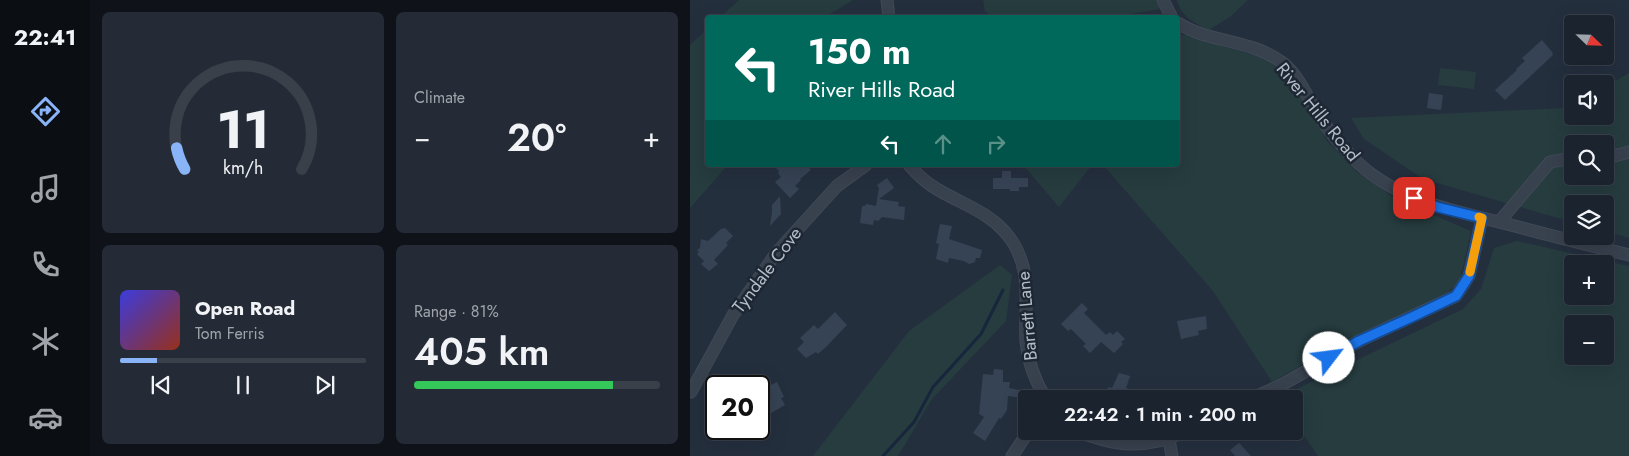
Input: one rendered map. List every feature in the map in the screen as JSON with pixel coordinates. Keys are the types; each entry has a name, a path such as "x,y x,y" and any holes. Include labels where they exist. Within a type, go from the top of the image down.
{"street":[{"path":"887,0 889,15"},
{"path":"1162,0 1170,15"},
{"name":"River Hills Road","path":"1180,24 1203,36 1250,46 1282,62 1300,83 1330,133 1360,164 1375,177 1393,188 1437,207 1629,255"},
{"path":"1614,156 1629,152"},
{"path":"1499,222 1513,203 1550,162 1564,159"},
{"name":"Tyndale Cove","path":"691,392 732,314 777,252 837,186 863,167"},
{"name":"Barrett Lane","path":"911,167 931,185 987,216 1000,226 1013,242 1021,258 1026,278 1026,342 1030,363 1041,390"},
{"path":"1268,390 1285,383 1359,341 1456,296 1469,276 1482,218"},
{"path":"1012,456 1023,440"},
{"path":"1103,440 1130,445 1169,440 1172,456"}],"green space":[{"path":"739,0 853,0 828,15 722,15"},
{"path":"983,0 1157,0 1160,9 1123,15 990,15 985,11"},
{"path":"1177,0 1248,0 1231,16 1209,30 1193,22 1185,15"},
{"path":"705,31 705,167 726,167 690,208 690,45"},
{"path":"1180,35 1188,35 1207,43 1268,60 1283,72 1303,98 1327,141 1357,172 1396,199 1471,231 1460,281 1444,296 1332,348 1272,382 1213,291 1105,167 1180,167"},
{"path":"1440,68 1476,72 1474,89 1438,85"},
{"path":"1629,73 1629,238 1614,234 1614,195 1564,195 1564,220 1423,179 1364,139 1351,118 1564,108 1564,125 1614,125 1614,82"},
{"path":"1025,167 1090,167 1059,207"},
{"path":"1517,241 1580,255 1564,255 1564,305 1614,305 1614,263 1629,266 1629,456 1318,456 1303,434 1303,390 1295,390 1463,309 1481,289 1494,248"},
{"path":"1000,265 1012,275 1006,321 932,399 898,456 813,456 909,331"}],"building":[{"path":"1542,40 1553,55 1505,100 1495,90 1517,70 1525,61 1522,58"},
{"path":"1429,93 1443,95 1441,110 1427,108"},
{"path":"775,167 809,167 811,170 800,179 795,186 799,189 790,198 775,182 781,177 778,173 779,171"},
{"path":"1002,171 1011,171 1011,178 1028,178 1028,187 1019,187 1019,191 993,189 993,178 1002,178"},
{"path":"887,178 894,188 879,199 899,202 898,206 905,207 904,220 882,217 878,221 874,220 873,225 860,223 862,206 866,204 876,206 879,188 877,185"},
{"path":"780,196 781,214 770,226 772,205"},
{"path":"940,224 952,226 949,239 982,250 980,258 976,258 975,262 969,264 949,258 948,263 936,259 939,244 936,243"},
{"path":"725,228 733,236 726,243 728,245 714,260 718,264 709,271 701,264 704,261 697,254 701,239 708,241 721,229"},
{"path":"1082,303 1088,309 1084,313 1106,335 1110,332 1113,335 1117,331 1125,339 1121,342 1123,344 1114,353 1101,342 1090,353 1083,346 1086,344 1071,329 1068,331 1061,324"},
{"path":"835,312 847,325 818,354 816,352 806,358 797,349 804,342 800,338 814,325 818,329"},
{"path":"1206,316 1207,329 1198,331 1199,335 1181,339 1177,321"},
{"path":"994,369 1003,370 1003,382 1010,382 1009,388 1020,390 1018,390 1018,397 1008,396 1007,410 1001,419 999,418 985,441 973,433 984,417 979,414 983,374 993,375"},
{"path":"1119,373 1130,376 1126,388 1133,390 1107,390 1108,387 1112,388"},
{"path":"777,382 784,397 781,398 785,405 770,414 770,386"},
{"path":"1239,443 1251,456 1235,456 1230,450"}],"waterway":[{"path":"883,456 914,422 933,387 981,334 1003,290"}],"slow traffic":[{"path":"1470,272 1482,218 1479,217"}],"route":[{"path":"1329,358 1359,341 1456,296 1469,276 1482,218 1437,207 1414,198"}]}
